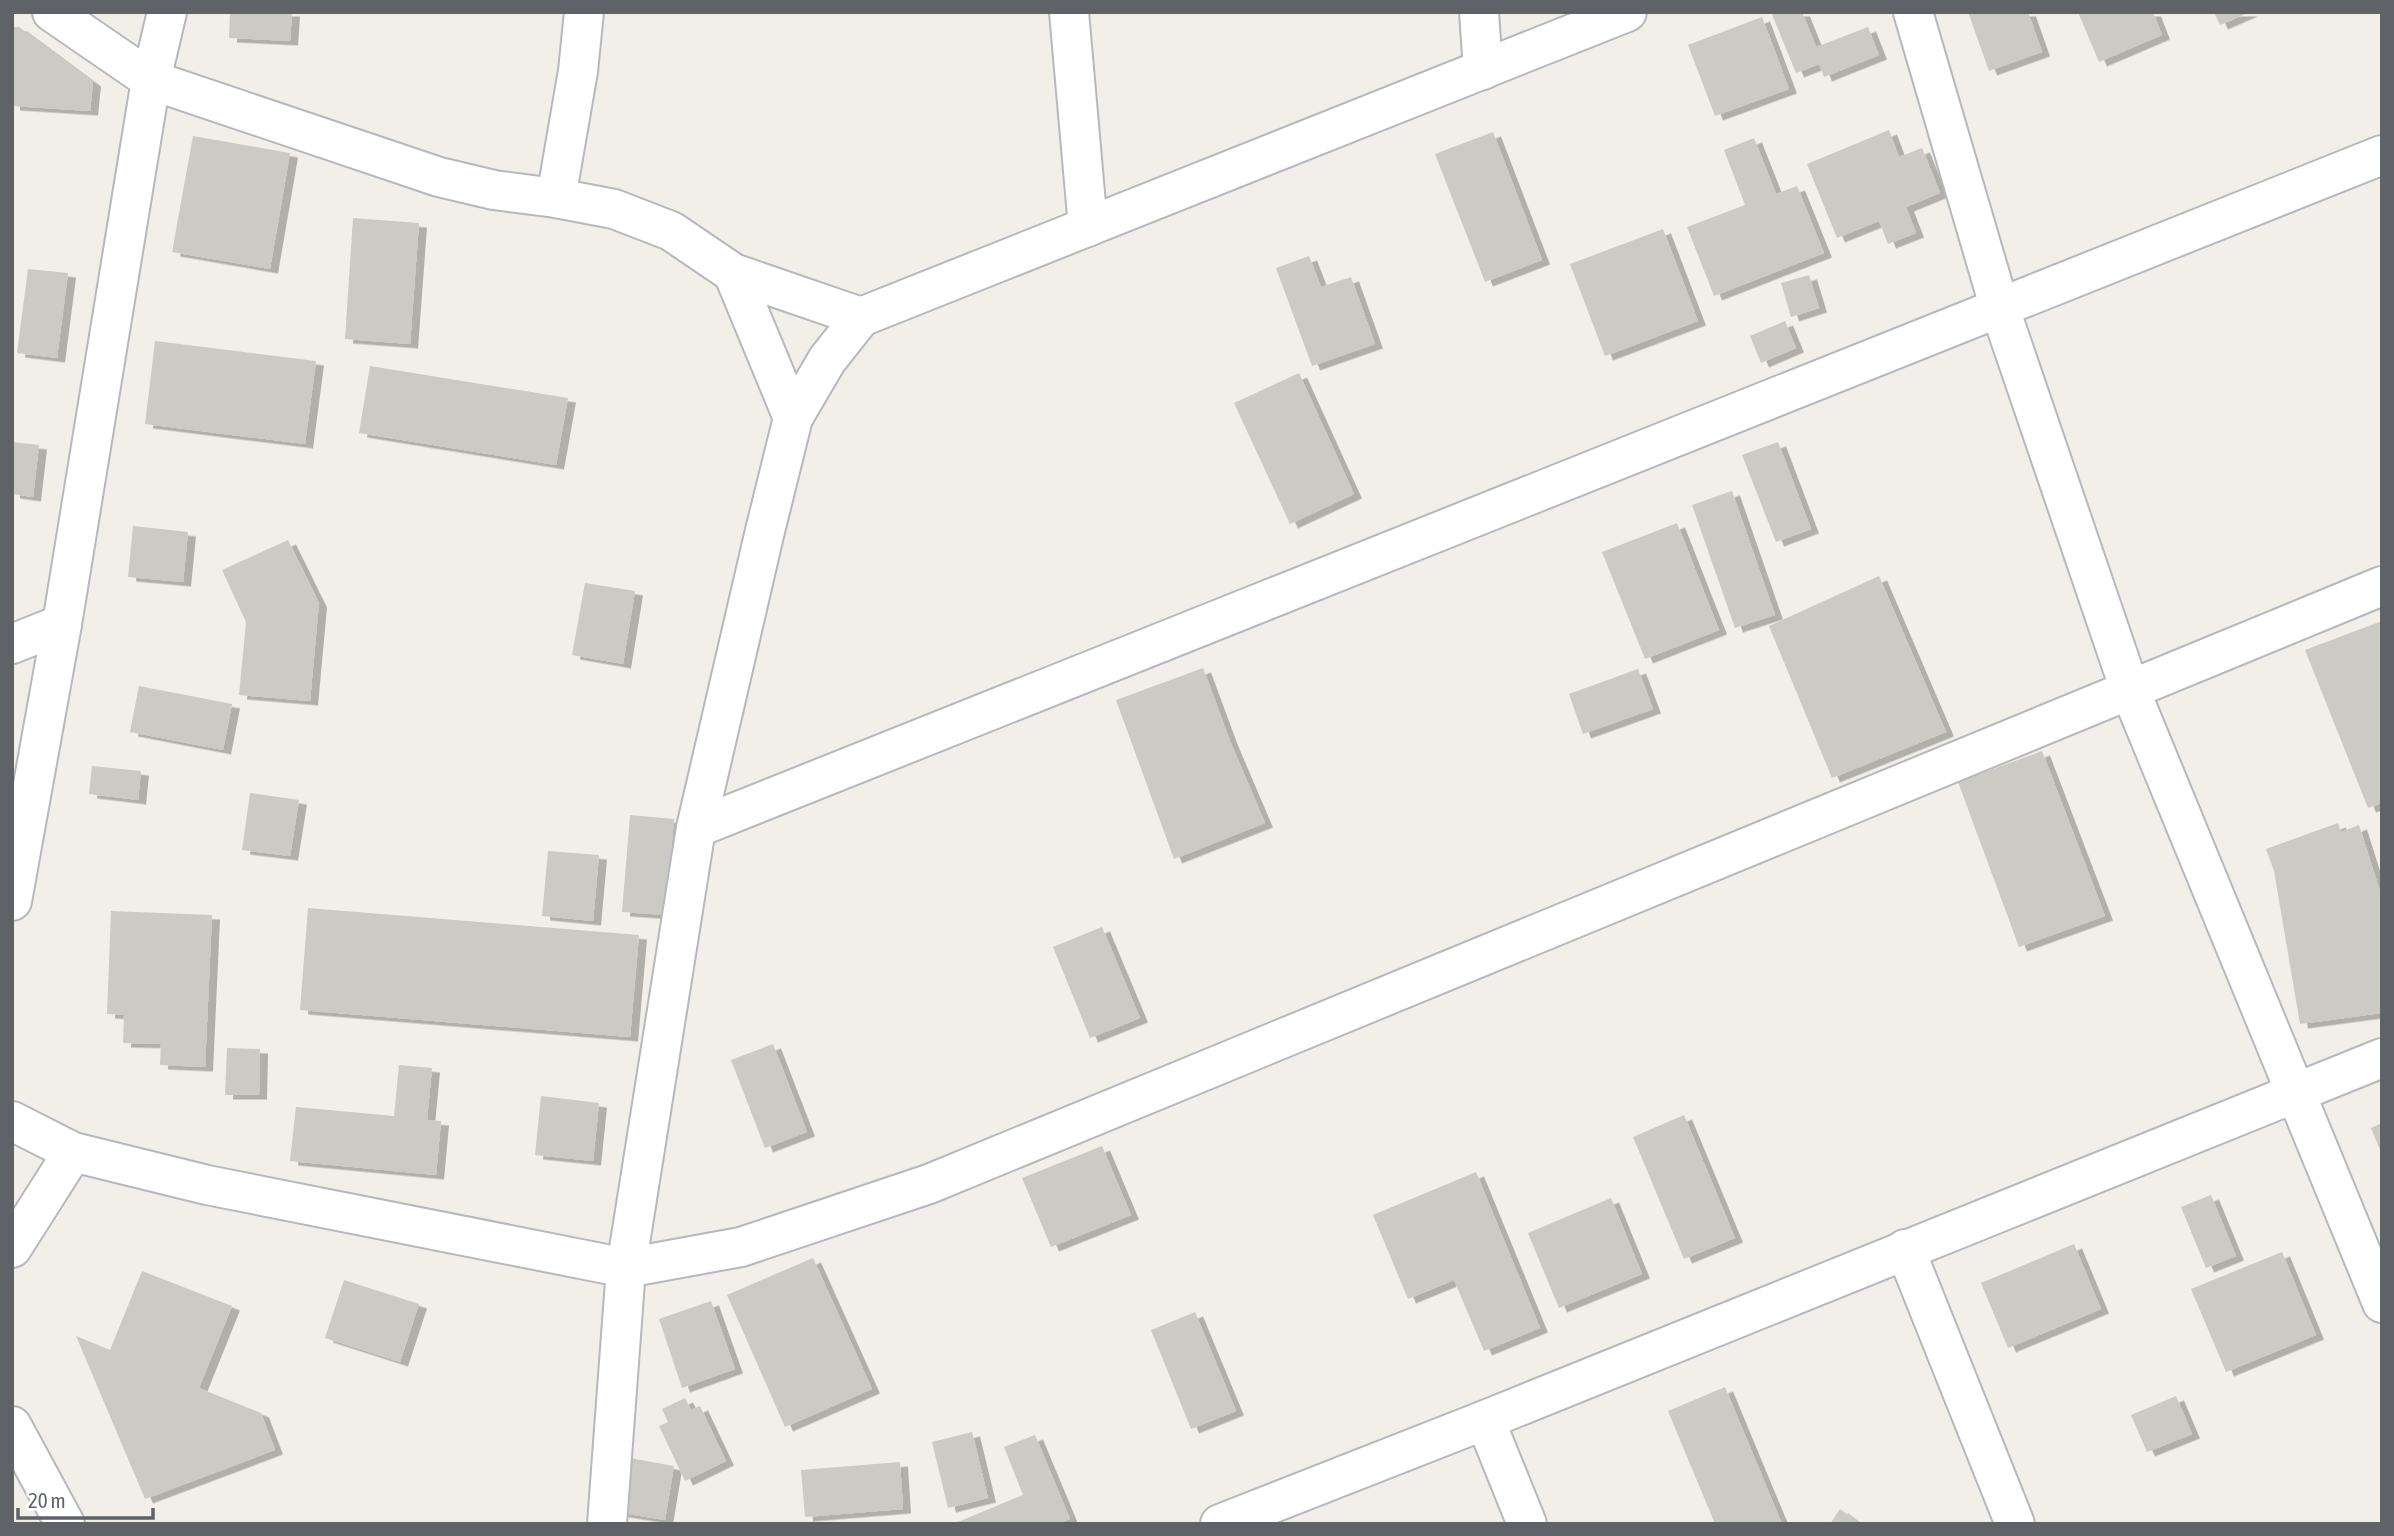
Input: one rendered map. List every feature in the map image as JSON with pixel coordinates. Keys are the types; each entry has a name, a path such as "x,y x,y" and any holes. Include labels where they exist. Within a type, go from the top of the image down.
{"street":[{"path":"52,12 151,80 439,177 494,190 614,209 671,231 733,272 861,317"},
{"path":"12,901 62,624 151,80 167,12"},
{"path":"556,198 578,71 584,12"},
{"path":"1069,12 1088,227"},
{"path":"1479,12 1483,70"},
{"path":"607,1524 626,1268 696,828 793,418 827,360 861,317 1627,12"},
{"path":"1913,12 2000,309 2130,690 2382,1303"},
{"path":"696,828 2382,155"},
{"path":"733,272 793,418"},
{"path":"12,1121 73,1152 207,1185 626,1268 741,1247 929,1184 2382,586"},
{"path":"12,644 62,624"},
{"path":"1220,1524 1485,1420 2382,1058"},
{"path":"12,1248 73,1152"},
{"path":"1905,1249 2015,1524"},
{"path":"1485,1420 1527,1524"},
{"path":"12,1426 54,1521"}],"building":[{"path":"230,12 292,12 290,41 229,38"},
{"path":"1771,12 1802,12 1816,47 1868,27 1879,55 1824,77 1819,64 1796,73"},
{"path":"1968,12 2028,12 2042,52 1989,71"},
{"path":"2078,12 2153,12 2162,35 2099,62"},
{"path":"2214,12 2250,12 2220,25"},
{"path":"1762,17 1789,89 1715,116 1688,45"},
{"path":"12,27 19,27 93,82 90,111 12,106"},
{"path":"1889,130 1899,157 1922,148 1940,193 1906,207 1916,233 1888,244 1879,221 1837,238 1807,164"},
{"path":"1493,132 1542,260 1485,282 1435,154"},
{"path":"193,136 290,153 270,269 172,252"},
{"path":"1754,138 1776,194 1797,186 1824,253 1714,296 1687,227 1745,205 1724,150"},
{"path":"353,218 419,223 410,344 345,339"},
{"path":"1663,229 1698,321 1605,356 1570,264"},
{"path":"1309,256 1321,287 1351,277 1375,344 1312,366 1276,268"},
{"path":"28,269 68,273 57,358 17,353"},
{"path":"1809,275 1819,308 1791,317 1781,283"},
{"path":"1785,321 1796,348 1761,363 1750,336"},
{"path":"155,341 316,361 305,444 145,424"},
{"path":"370,366 568,398 556,465 359,433"},
{"path":"1299,373 1354,494 1290,524 1234,403"},
{"path":"12,442 39,445 33,497 12,494"},
{"path":"1778,442 1811,529 1776,542 1742,455"},
{"path":"1732,491 1775,615 1735,628 1692,505"},
{"path":"1677,523 1719,630 1645,659 1602,552"},
{"path":"133,526 188,532 183,582 128,577"},
{"path":"288,540 319,603 310,701 239,695 246,622 222,570"},
{"path":"1879,576 1946,732 1832,778 1769,626"},
{"path":"585,583 635,591 623,664 572,655"},
{"path":"2382,621 2382,803 2368,808 2305,650"},
{"path":"1203,668 1265,823 1174,859 1116,700"},
{"path":"1638,669 1653,709 1583,734 1569,694"},
{"path":"139,686 232,704 223,750 130,732"},
{"path":"2042,751 2105,916 2019,947 1958,782"},
{"path":"92,766 141,771 138,800 89,794"},
{"path":"250,793 299,800 290,856 242,850"},
{"path":"630,815 674,819 665,915 622,912"},
{"path":"2338,823 2341,832 2359,825 2382,898 2382,1013 2300,1024 2274,871 2266,849"},
{"path":"548,851 599,855 593,921 542,916"},
{"path":"308,908 639,935 630,1037 300,1010"},
{"path":"111,911 212,915 205,1067 160,1065 161,1044 123,1043 124,1015 107,1014"},
{"path":"1102,927 1140,1018 1090,1038 1053,947"},
{"path":"773,1044 807,1132 765,1148 731,1060"},
{"path":"227,1048 260,1049 259,1095 225,1095"},
{"path":"399,1065 432,1068 427,1120 441,1121 436,1175 290,1161 296,1107 394,1116"},
{"path":"541,1096 599,1103 593,1161 535,1155"},
{"path":"1684,1115 1735,1238 1684,1259 1633,1137"},
{"path":"2382,1123 2382,1155 2371,1128"},
{"path":"1102,1146 1131,1215 1051,1247 1022,1178"},
{"path":"1476,1172 1540,1328 1484,1351 1454,1280 1408,1299 1373,1215"},
{"path":"2211,1195 2236,1256 2206,1268 2181,1207"},
{"path":"1611,1198 1642,1274 1559,1308 1528,1233"},
{"path":"2074,1244 2101,1309 2008,1348 1981,1283"},
{"path":"2282,1252 2316,1335 2226,1372 2191,1289"},
{"path":"813,1258 872,1389 785,1427 727,1295"},
{"path":"142,1271 232,1306 199,1388 261,1413 275,1450 145,1499 76,1336 110,1350"},
{"path":"344,1280 419,1304 400,1362 325,1338"},
{"path":"711,1301 735,1369 682,1388 659,1319"},
{"path":"1195,1312 1236,1411 1191,1429 1151,1330"},
{"path":"1725,1387 1782,1524 1715,1524 1668,1411"},
{"path":"2176,1396 2192,1434 2147,1452 2131,1415"},
{"path":"685,1398 691,1410 700,1406 726,1461 685,1481 659,1426 668,1422 662,1409"},
{"path":"972,1432 988,1498 948,1508 932,1442"},
{"path":"1035,1435 1070,1519 1058,1524 953,1524 1023,1495 1004,1447"},
{"path":"619,1456 674,1466 665,1520 610,1511"},
{"path":"900,1462 903,1509 805,1517 801,1470"},
{"path":"1840,1509 1860,1524 1830,1524"}]}
